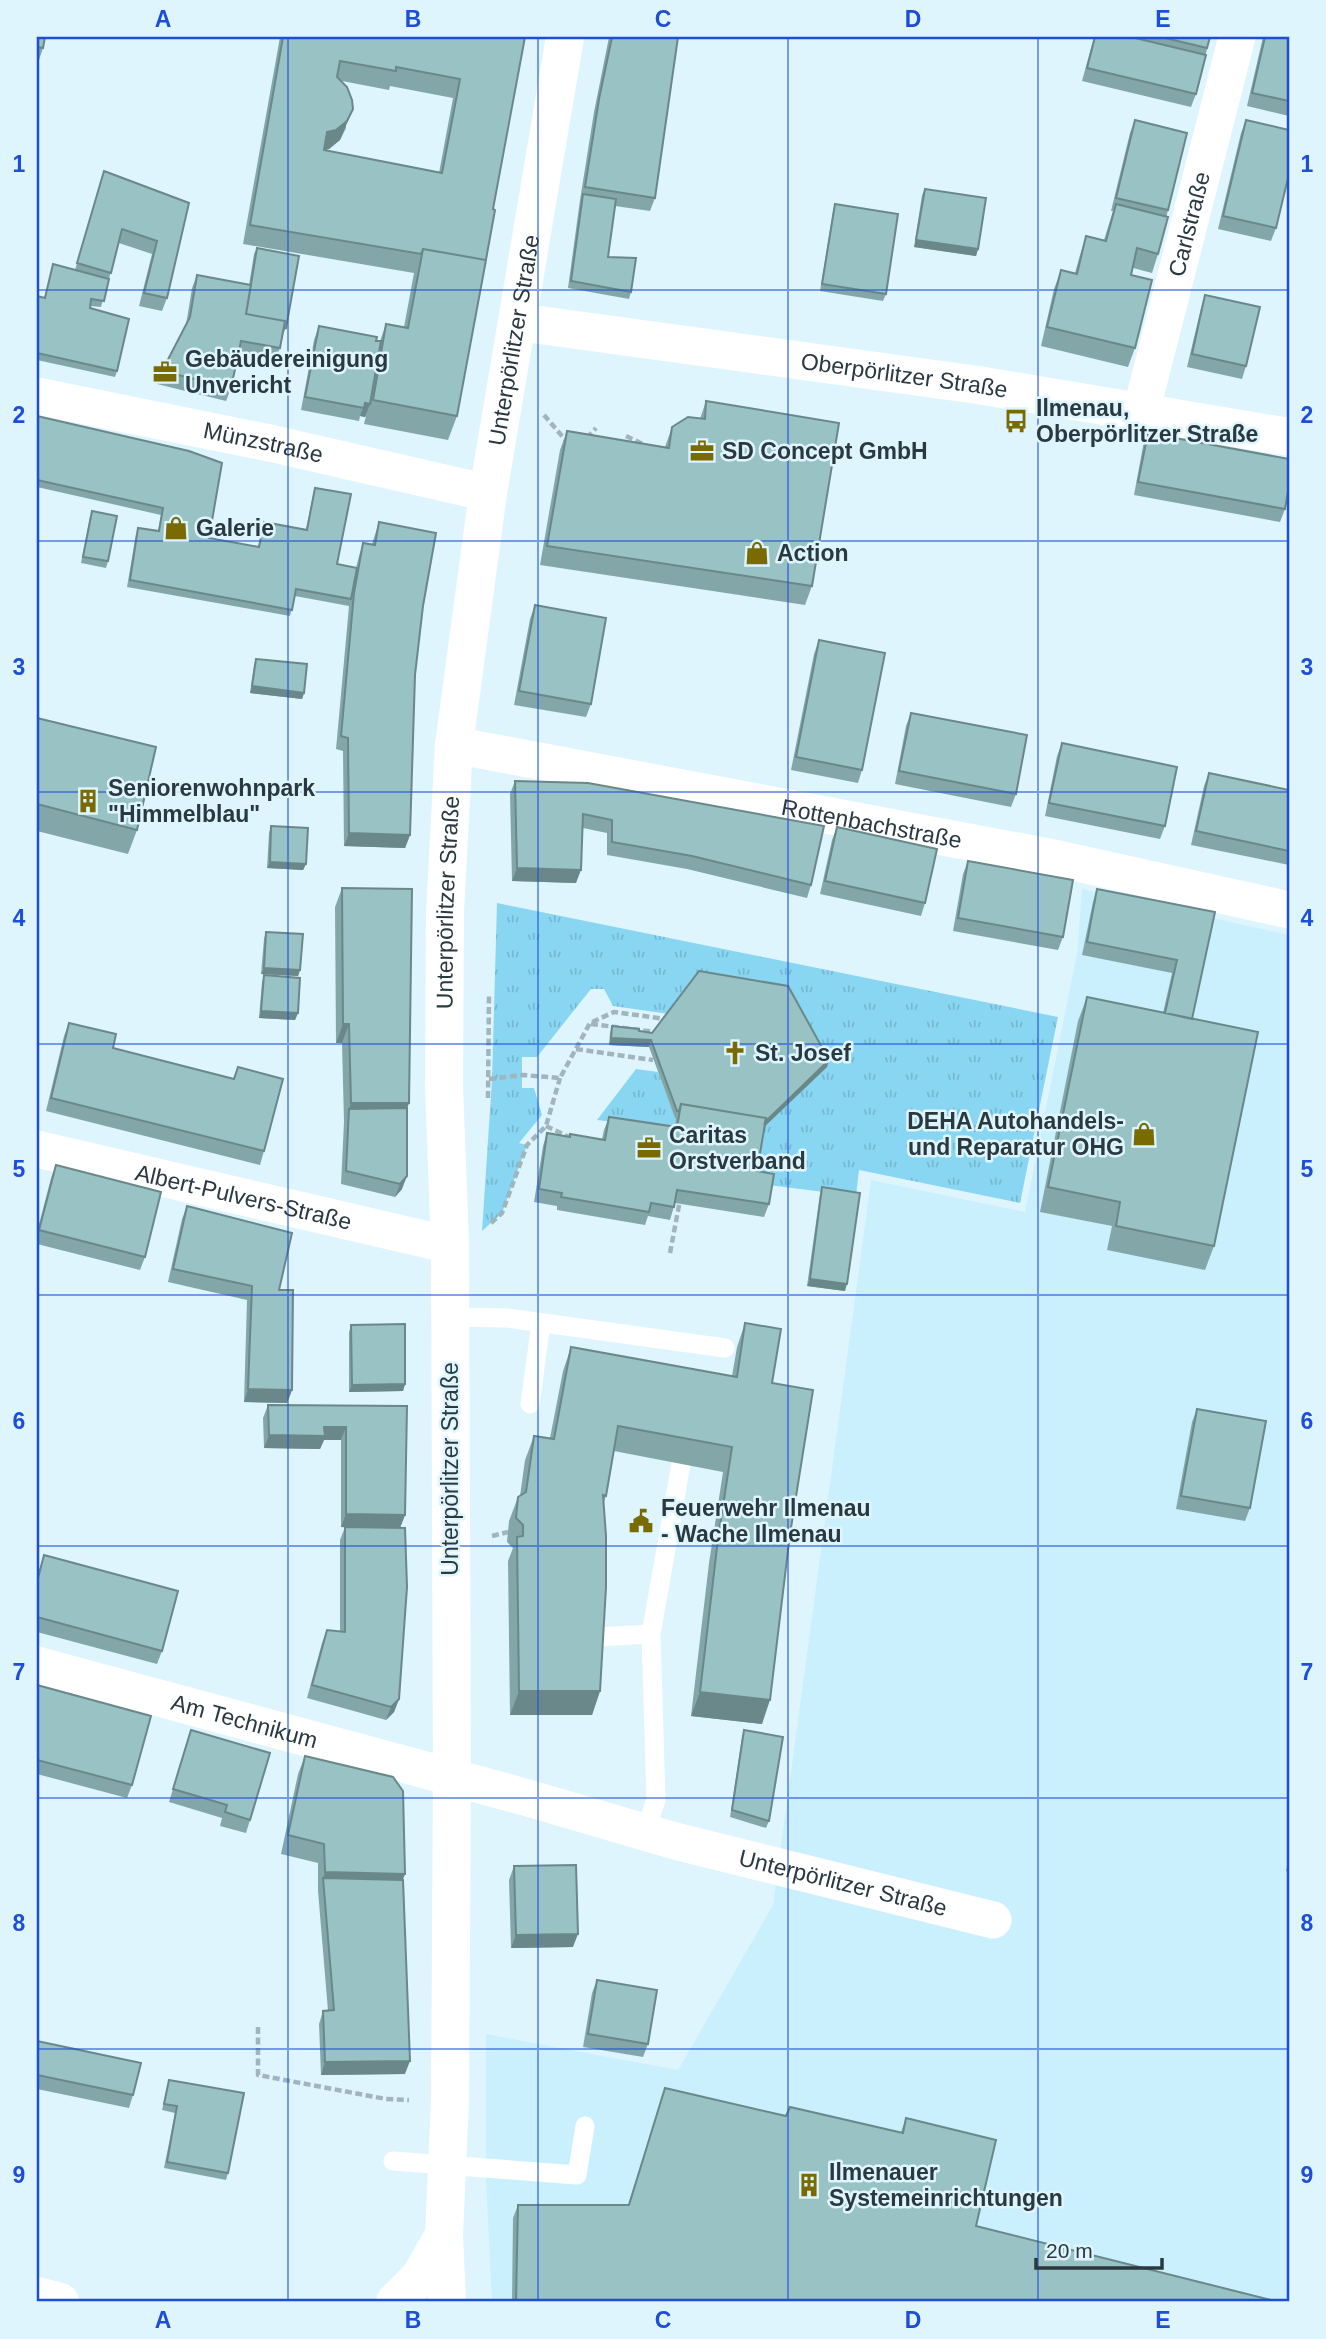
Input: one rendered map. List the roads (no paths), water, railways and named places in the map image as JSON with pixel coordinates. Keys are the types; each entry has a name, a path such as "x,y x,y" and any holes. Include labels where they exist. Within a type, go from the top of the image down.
{"main road":[{"name":"Unterpörlitzer Straße","path":"447,2302 444,2235 450,2100 452,1777 450,1317 466,1238 444,1084 445,912 454,745 488,493 565,37"},
{"name":"Oberpörlitzer Straße","path":"518,322 978,384 1289,437"},
{"path":"395,2302 420,2277 444,2235"},
{"path":"37,2296 60,2302"}],"street":[{"name":"Carlstraße","path":"1141,412 1237,37"},
{"name":"Münzstraße","path":"37,396 274,444 488,493"},
{"name":"Rottenbachstraße","path":"454,745 1054,858 1289,910"},
{"name":"Albert-Pulvers-Straße","path":"37,1150 466,1238"},
{"name":"Am Technikum","path":"37,1665 452,1777"},
{"name":"Unterpörlitzer Straße","path":"452,1777 645,1832 993,1920"}],"lane":[{"path":"450,1317 507,1318 725,1349"},
{"path":"530,1404 541,1323"},
{"path":"645,1832 656,1800 651,1634 681,1464"},
{"path":"596,1637 651,1634"},
{"path":"393,2161 577,2175 585,2126"}],"place":[{"name":"Gebäudereinigung Unvericht","path":"165,372"},
{"name":"Ilmenau, Oberpörlitzer Straße","path":"1016,421"},
{"name":"SD Concept GmbH","path":"702,451"},
{"name":"Galerie","path":"176,528"},
{"name":"Action","path":"757,553"},
{"name":"Seniorenwohnpark \"Himmelblau\"","path":"88,801"},
{"name":"St. Josef","path":"735,1053"},
{"name":"DEHA Autohandels- und Reparatur OHG","path":"1144,1134"},
{"name":"Caritas Orstverband","path":"649,1148"},
{"name":"Feuerwehr Ilmenau - Wache Ilmenau","path":"641,1521"},
{"name":"Ilmenauer Systemeinrichtungen","path":"809,2185"}]}
